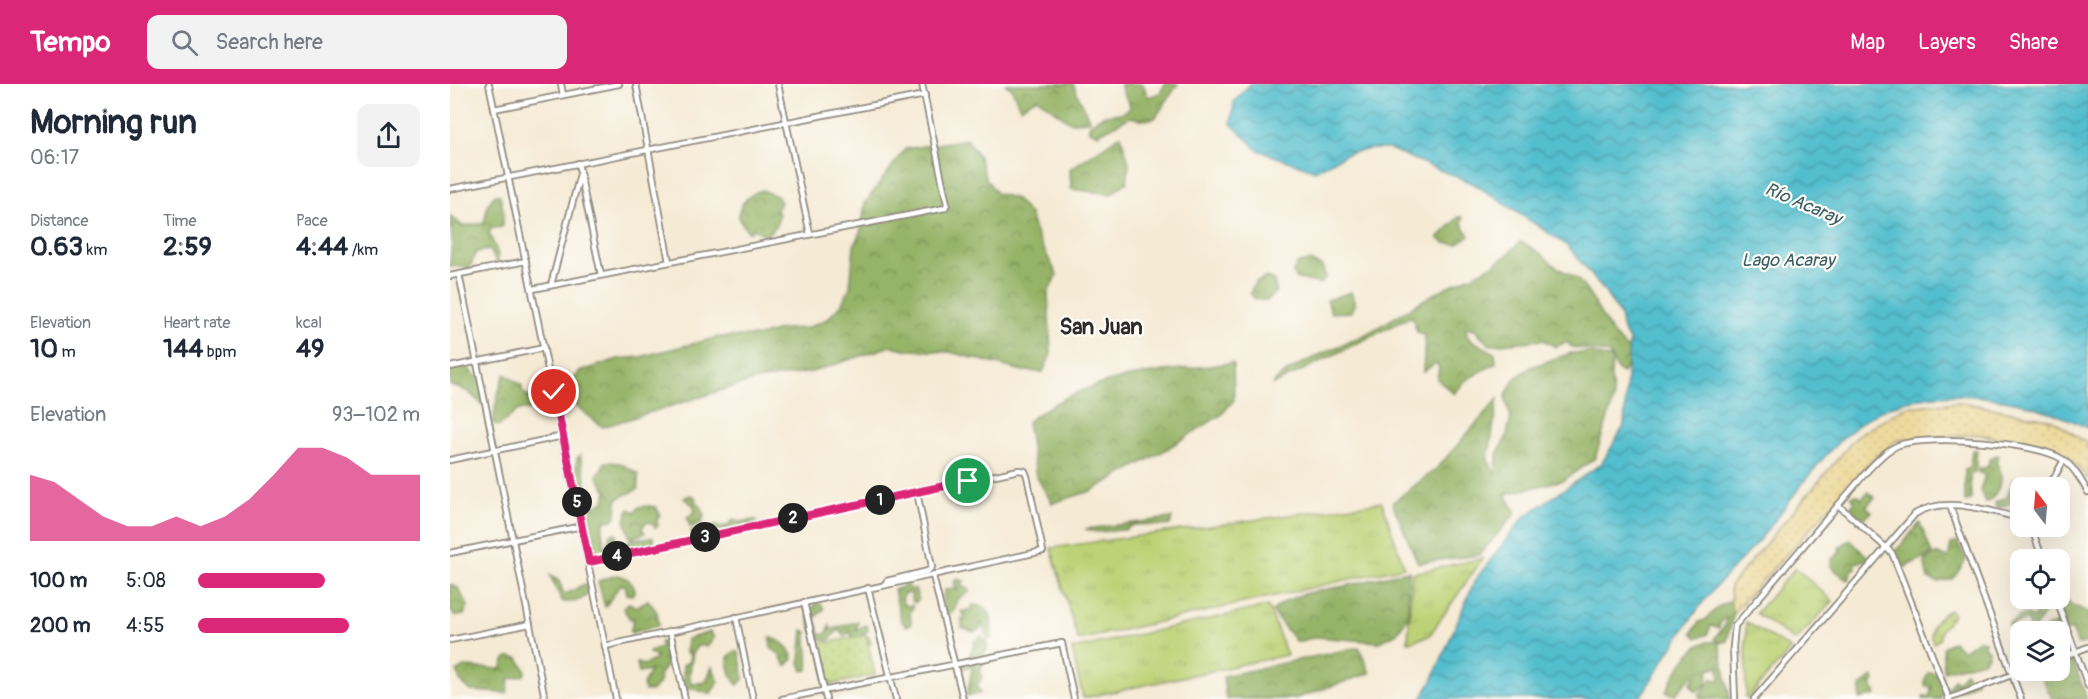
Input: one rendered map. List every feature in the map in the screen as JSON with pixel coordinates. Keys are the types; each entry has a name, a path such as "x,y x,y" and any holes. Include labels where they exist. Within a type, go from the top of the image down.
{"street":[{"path":"489,84 582,526 615,699"},
{"path":"561,84 563,95"},
{"path":"494,109 619,84"},
{"path":"636,84 669,262"},
{"path":"778,84 810,234"},
{"path":"533,289 945,208 947,204 922,84"},
{"path":"450,189 925,95"},
{"path":"578,163 601,275"},
{"path":"551,285 580,174"},
{"path":"450,276 526,261"},
{"path":"459,274 515,540 545,699"},
{"path":"450,367 544,348"},
{"path":"450,460 563,436"},
{"path":"1735,699 1733,647 1736,626 1879,459 1902,444 1968,439 2048,453 2064,460 2088,492"},
{"path":"2054,477 2064,460"},
{"path":"589,562 1019,470 1024,471 1043,550 933,576 868,588 605,646"},
{"path":"884,585 888,581 928,571 932,567 916,492"},
{"path":"1838,506 1887,549 1900,569 1949,699 2010,676"},
{"path":"1950,506 2010,670"},
{"path":"1754,699 1887,549 1915,514 1925,508 1950,506 2010,516"},
{"path":"450,553 582,526"},
{"path":"933,576 963,699"},
{"path":"868,588 896,699"},
{"path":"804,602 826,699"},
{"path":"2060,609 2088,686"},
{"path":"736,617 753,699"},
{"path":"450,640 530,624"},
{"path":"670,632 685,699"},
{"path":"782,699 1062,643 1074,699"},
{"path":"2070,654 2088,647"},
{"path":"2014,681 2020,699"}],"green space":[{"path":"1005,84 1073,84 1090,121 1070,122 1037,98 1020,108 1012,89"},
{"path":"1121,84 1143,84 1148,97 1160,93 1165,84 1178,84 1155,118 1144,120 1130,117 1098,134 1089,131 1089,126 1095,120 1106,115 1121,113 1130,108"},
{"path":"1121,135 1129,163 1127,182 1111,194 1071,189 1070,169"},
{"path":"967,139 979,157 985,177 996,193 1016,199 1030,215 1037,236 1057,275 1048,293 1051,354 1043,372 1023,371 950,352 910,350 891,346 812,372 756,380 603,427 577,407 567,390 579,372 618,359 640,357 719,337 759,336 782,329 807,328 827,319 841,305 850,287 854,246 862,227 865,203 905,149"},
{"path":"762,190 777,196 781,202 776,210 779,213 777,224 764,235 755,229 749,233 738,217 740,208 746,200"},
{"path":"495,195 500,195 504,213 502,227 492,228 489,232 497,253 497,264 490,250 476,252 470,268 450,266 452,240 450,216 463,226 484,223 488,204"},
{"path":"1459,217 1463,217 1462,223 1469,236 1457,244 1445,243 1438,238"},
{"path":"1520,242 1536,250 1558,268 1578,280 1585,288 1609,328 1623,345 1631,350 1631,359 1623,373 1617,370 1608,353 1572,347 1566,342 1556,347 1543,340 1490,345 1473,328 1465,328 1469,339 1495,353 1496,363 1466,380 1454,394 1437,379 1439,368 1436,363 1423,372 1425,336 1417,332 1412,316 1273,385 1278,379 1300,365 1364,335 1440,291 1488,268 1504,258"},
{"path":"1309,261 1322,266 1326,277 1321,284 1295,278 1293,272 1298,263"},
{"path":"1267,277 1274,280 1276,291 1268,300 1256,300 1250,293 1255,283"},
{"path":"1351,292 1355,303 1351,312 1331,313 1327,300"},
{"path":"1571,353 1592,353 1612,359 1611,379 1614,399 1595,458 1564,480 1506,494 1516,513 1479,555 1418,563 1392,503 1437,468 1498,399 1488,460 1496,475 1497,454 1506,438 1511,418 1505,397 1514,379 1531,367"},
{"path":"1233,363 1234,400 1221,415 1165,450 1091,491 1052,503 1036,476 1027,422 1050,406 1099,385 1151,373"},
{"path":"465,365 484,384 483,405 467,391 450,385 450,372 455,366"},
{"path":"505,374 522,386 522,391 533,400 538,410 518,410 499,426 494,424 494,414"},
{"path":"1972,450 1977,450 1975,473 1970,474 1971,500 1965,501 1965,469 1970,468"},
{"path":"580,455 586,480 585,495 595,506 604,501 607,491 597,476 605,462 620,463 638,474 638,489 617,499 616,516 613,520 604,521 602,531 605,550 610,535 614,533 617,534 615,538 624,544 633,539 653,537 655,544 626,550 608,563 604,561 605,551 598,559 595,556 576,471 577,459"},
{"path":"1996,455 1999,456 1996,463 2001,473 2001,482 1991,500 1985,502 1980,490 1985,475 1978,472 1979,469 1988,467 1989,460"},
{"path":"2010,488 2010,504 1996,508 1995,503 2007,497"},
{"path":"1868,492 1875,498 1866,506 1872,512 1865,518 1854,514 1850,507 1855,501 1851,496 1858,495 1861,499"},
{"path":"691,495 696,498 695,503 699,504 704,514 702,523 690,527 687,518 695,511 694,506 684,498"},
{"path":"1382,502 1404,567 1078,640 1051,548"},
{"path":"639,507 656,507 660,515 657,520 658,526 655,528 652,523 646,522 642,528 645,533 630,538 625,520 629,509 635,512"},
{"path":"1172,518 1170,525 1165,526 1141,524 1125,530 1099,532 1086,529"},
{"path":"733,520 739,522 755,520 757,522 699,536 693,535 691,531 712,529 716,524 720,527 727,526"},
{"path":"1920,523 1932,554 1903,568 1894,553"},
{"path":"1850,540 1870,559 1855,563 1856,568 1851,571 1849,581 1831,567 1831,560 1840,552 1839,547"},
{"path":"1958,542 1966,560 1953,579 1938,582 1928,579 1924,560 1936,554 1948,558 1951,544"},
{"path":"1483,558 1429,636 1408,642 1412,573"},
{"path":"1795,568 1833,601 1795,641 1756,613"},
{"path":"1409,571 1408,618 1396,634 1379,642 1317,637 1296,642 1272,611 1300,595"},
{"path":"550,575 559,581 564,594 586,584 591,589 586,596 578,600 562,601"},
{"path":"616,575 628,580 635,591 632,595 627,594 625,585 620,585 605,607 598,581"},
{"path":"957,579 964,581 961,586 969,589 969,592 959,598 949,615 945,613 942,599 945,590 952,588 958,590 954,583"},
{"path":"450,584 458,588 468,606 464,615 455,616 450,610"},
{"path":"908,584 909,589 915,589 918,599 915,603 911,600 911,593 904,593 902,601 905,606 912,605 913,608 910,611 911,624 906,626 901,620 894,590"},
{"path":"648,600 657,612 659,625 630,632 634,618 630,619 623,608 629,603 636,607"},
{"path":"1732,600 1734,612 1727,641 1723,643 1714,639 1726,624 1726,618 1720,623 1719,628 1711,626 1707,635 1697,638 1692,633 1699,622 1705,620 1718,607"},
{"path":"816,603 821,604 824,609 815,618 821,635 827,633 830,624 830,630 858,621 856,630 866,625 867,632 862,634 869,637 871,644 865,645 851,636 850,632 844,636 839,630 829,640 818,640 813,634 808,616"},
{"path":"2070,603 2088,612 2088,642 2078,645 2072,629 2070,630 2070,621 2057,621 2053,609 2070,609"},
{"path":"973,605 985,607 991,616 992,638 988,639 981,622 980,629 974,632 962,628 962,619 965,620 966,617 961,612 972,609"},
{"path":"1268,606 1287,655 1083,698 1072,649"},
{"path":"2038,609 2042,609 2044,613 2039,621 2013,621 2025,614 2034,618"},
{"path":"1950,610 1953,615 1942,628 1940,639 1933,643 1931,633 1934,624 1941,615"},
{"path":"1746,622 1791,649 1747,699 1746,699"},
{"path":"803,630 807,632 809,661 808,670 803,671 800,662"},
{"path":"710,632 714,638 708,646 698,646 692,657 691,684 706,682 712,667 719,682 710,694 694,689 684,690 683,665 689,662 690,653 686,653 687,639"},
{"path":"866,635 875,675 828,685 818,644"},
{"path":"981,636 987,642 987,650 982,656 986,660 980,669 982,677 977,686 981,693 970,696 967,695 972,667 960,668 957,665 960,661 969,658 975,641"},
{"path":"770,638 781,642 790,652 793,659 786,666 779,654 771,648"},
{"path":"1978,640 1985,641 1984,646 1989,650 1988,656 1983,661 1943,671 1943,647 1953,641 1963,651"},
{"path":"660,642 664,642 668,648 665,653 671,659 659,675 660,682 652,691 645,691 643,685 650,671 639,673 637,663 644,665 655,660 656,656 649,653 661,647"},
{"path":"1706,642 1719,642 1730,699 1701,699 1699,695 1711,679 1720,680 1719,666 1709,669 1706,684 1696,692 1690,684 1695,677 1692,676 1675,695 1666,692 1687,657 1698,646"},
{"path":"1359,647 1370,673 1294,699 1226,699 1223,676"},
{"path":"734,652 739,652 744,678 738,685 732,677 728,661 728,657"},
{"path":"518,658 526,671 524,675 509,679 507,693 471,691 460,681 457,671 464,667 501,669 505,659"},
{"path":"2072,658 2087,699 2052,699 2044,681 2070,681 2070,659"},
{"path":"1929,672 1942,675 1943,693 1940,699 1923,699 1924,696 1929,697 1932,687 1926,687 1924,681"},
{"path":"1965,672 1968,677 1975,677 1976,682 1959,691 1954,685 1949,693 1946,690 1954,679 1957,683"},
{"path":"1873,677 1875,682 1872,684 1876,695 1860,699 1861,686"}],"sand":[{"path":"1960,402 2053,420 2088,444 2088,480 2073,462 2055,449 1977,434 1897,440 1875,458 1732,614 1730,586 1858,435 1906,407"}],"water":[{"name":"Lago Acaray","path":"1250,84 2088,84 2088,428 2035,408 1976,396 1947,395 1918,399 1890,407 1865,420 1825,456 1762,537 1715,587 1639,699 1421,699 1431,683 1475,580 1524,517 1602,463 1624,426 1629,340 1623,331 1620,316 1605,292 1568,246 1476,185 1389,149 1371,149 1346,154 1315,171 1258,150 1231,124 1234,102"}],"district":[{"name":"San Juan","path":"1101,327"}],"route":[{"path":"554,392 589,562 968,481"}],"water label":[{"name":"Río Acaray","path":"1803,204"}]}
